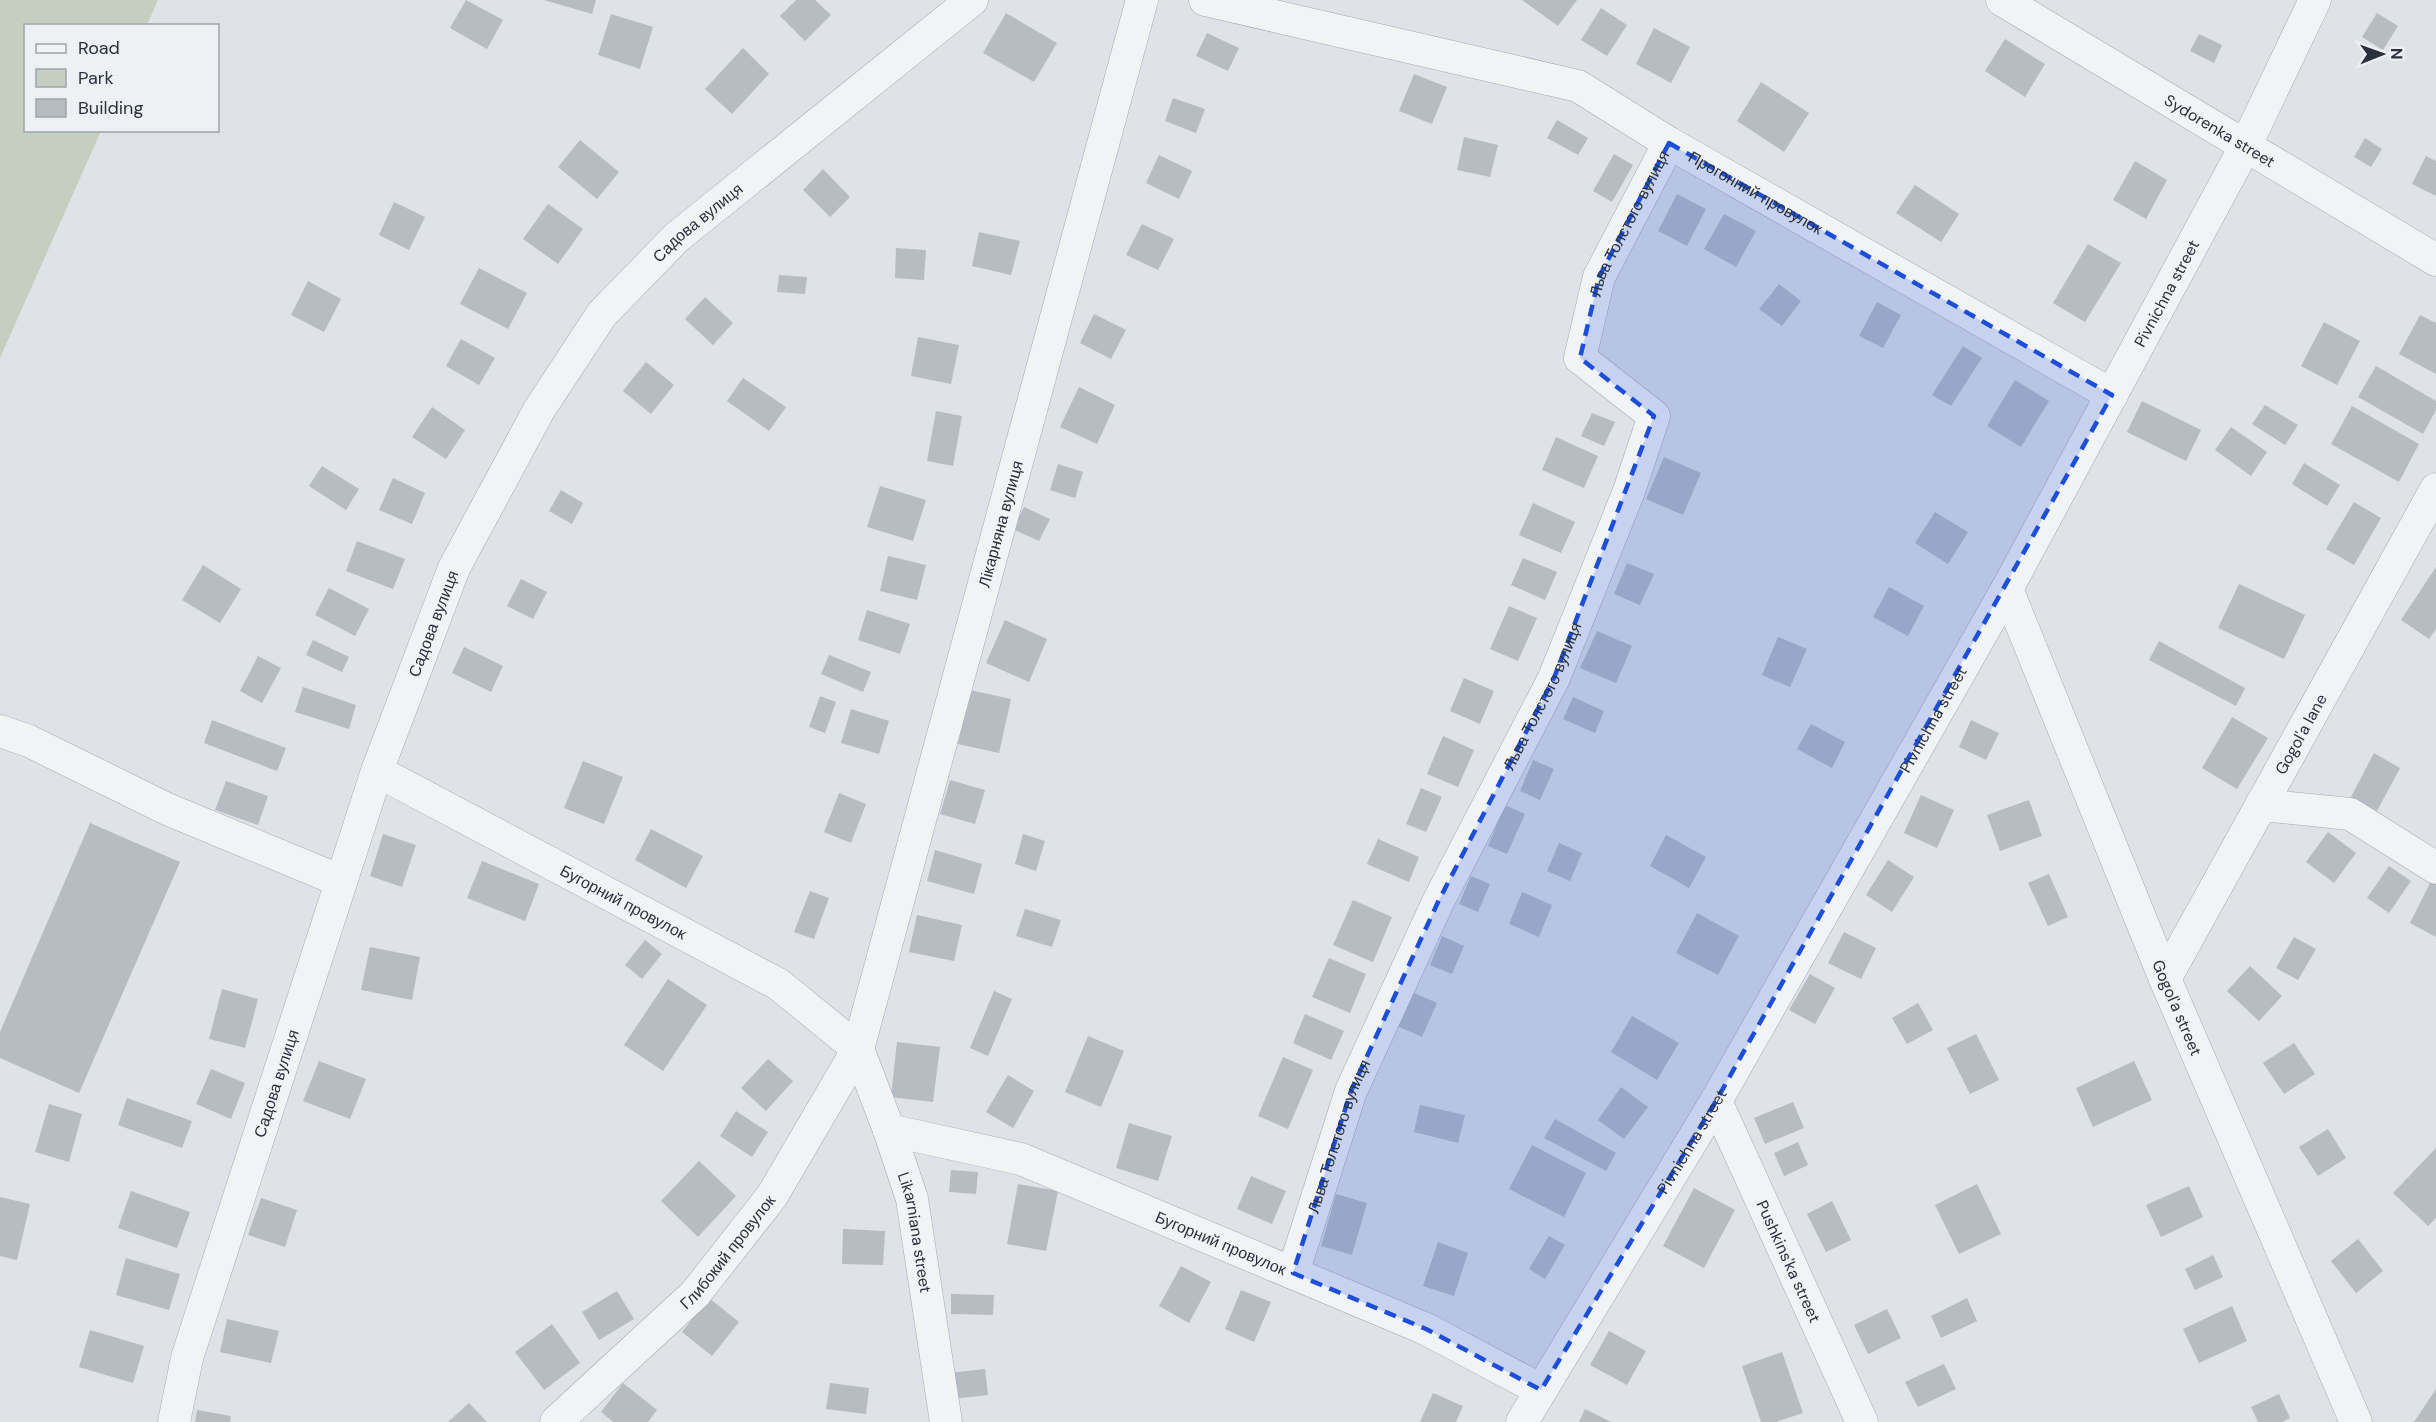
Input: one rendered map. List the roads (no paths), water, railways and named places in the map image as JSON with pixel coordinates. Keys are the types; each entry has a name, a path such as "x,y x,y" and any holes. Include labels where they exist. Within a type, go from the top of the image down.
{"street":[{"name":"Садова вулиця","path":"174,1422 187,1358 377,771 454,568 539,410 602,314 677,237 972,0"},
{"name":"Лікарняна вулиця","path":"858,1049 1142,0"},
{"name":"Прогонний провулок","path":"1205,0 1578,86 1669,143 2112,395"},
{"name":"Sydorenka street","path":"2002,0 2436,260"},
{"name":"Pivnichna street","path":"1522,1422 1716,1101 2007,588 2245,147 2315,0"},
{"name":"Льва Толстого вулиця","path":"1293,1273 1351,1091 1438,902 1554,678 1629,491 1654,416 1580,358 1599,277 1669,143"},
{"name":"Gogol'a lane","path":"2165,979 2436,489"},
{"name":"Gogol'a street","path":"2007,588 2165,979 2356,1422"},
{"path":"0,731 28,741 167,809 341,881"},
{"name":"Бугорний провулок","path":"377,771 778,984 858,1049"},
{"path":"2261,805 2350,814 2436,868"},
{"name":"Likarniana street","path":"858,1049 912,1199 946,1422"},
{"name":"Глибокий провулок","path":"556,1422 695,1294 772,1196 858,1049"},
{"name":"Pushkins'ka street","path":"1716,1101 1863,1422"},
{"name":"Бугорний провулок","path":"889,1130 1021,1159 1426,1329 1541,1390"},
{"path":"923,1422 933,1346"}]}
